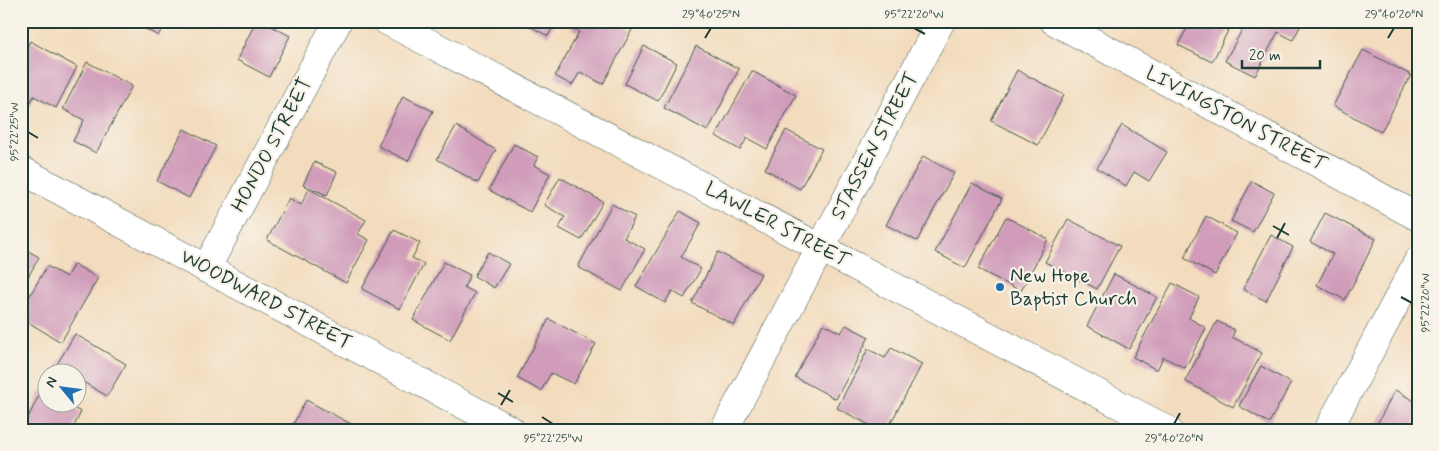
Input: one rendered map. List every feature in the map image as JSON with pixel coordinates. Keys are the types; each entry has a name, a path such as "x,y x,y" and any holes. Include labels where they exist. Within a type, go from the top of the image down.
{"street":[{"name":"HONDO STREET","path":"206,269 338,21"},
{"name":"LAWLER STREET","path":"387,21 1168,430"},
{"name":"STASSEN STREET","path":"724,430 941,21"},
{"name":"LIVINGSTON STREET","path":"1054,21 1418,216"},
{"name":"WOODWARD STREET","path":"21,170 511,430"},
{"path":"1328,430 1418,261"}],"building":[{"path":"132,21 167,21 158,36"},
{"path":"256,21 262,21 290,36 269,77 237,60"},
{"path":"520,21 556,21 548,36"},
{"path":"575,21 615,21 632,30 603,84 580,72 572,85 555,76 579,32 571,28"},
{"path":"645,21 667,21 663,30"},
{"path":"1191,21 1233,21 1212,62 1178,45"},
{"path":"1247,21 1303,21 1293,40 1278,32 1255,76 1225,61"},
{"path":"30,41 77,67 56,108 34,96 24,115 21,113 21,58"},
{"path":"644,46 677,63 658,101 625,84"},
{"path":"696,46 739,69 708,131 664,108"},
{"path":"1363,50 1411,75 1381,132 1333,106"},
{"path":"87,62 132,86 96,153 73,141 84,120 63,109"},
{"path":"1017,70 1064,95 1038,145 991,121"},
{"path":"752,71 796,95 767,149 747,138 740,150 716,136"},
{"path":"403,96 433,111 408,161 378,146"},
{"path":"1122,125 1167,152 1149,181 1134,172 1126,186 1097,168"},
{"path":"456,126 496,150 478,183 437,159"},
{"path":"184,129 216,146 189,198 157,181"},
{"path":"786,130 822,149 800,189 765,169"},
{"path":"514,144 538,157 534,165 550,174 530,212 489,190"},
{"path":"923,156 954,173 917,241 886,225"},
{"path":"314,162 337,172 327,195 303,185"},
{"path":"560,177 603,202 581,240 559,228 565,217 544,205"},
{"path":"1252,181 1274,193 1253,232 1231,221"},
{"path":"972,183 1002,199 965,268 935,252"},
{"path":"309,189 366,220 358,234 369,240 346,283 267,240 289,198 301,205"},
{"path":"612,204 635,217 624,238 645,249 622,291 578,267"},
{"path":"680,211 701,223 681,257 701,269 684,298 672,291 665,303 636,286"},
{"path":"1325,213 1376,239 1345,300 1317,285 1333,254 1310,242"},
{"path":"1206,216 1237,233 1215,275 1184,258"},
{"path":"1006,217 1048,239 1021,291 978,269"},
{"path":"1068,219 1120,246 1097,289 1045,262"},
{"path":"394,230 420,243 412,258 424,264 400,309 362,289"},
{"path":"1271,235 1293,247 1266,301 1243,289"},
{"path":"21,247 39,257 21,290"},
{"path":"488,252 509,264 494,288 474,276"},
{"path":"718,252 761,274 734,325 692,303"},
{"path":"444,262 470,275 464,287 475,293 450,340 413,320"},
{"path":"74,264 98,278 61,342 21,318 21,311 47,266 66,277"},
{"path":"1114,274 1157,297 1129,349 1087,326"},
{"path":"1172,283 1199,297 1189,318 1206,328 1185,368 1163,357 1157,370 1133,357"},
{"path":"549,319 596,344 574,384 551,373 541,391 517,378"},
{"path":"1217,321 1235,330 1232,337 1262,353 1233,407 1185,381"},
{"path":"823,324 841,333 846,325 869,337 836,399 795,377"},
{"path":"75,334 126,364 107,396 88,385 88,364 57,364"},
{"path":"891,348 922,364 887,430 879,430 837,408 868,349 885,358"},
{"path":"1261,366 1291,383 1269,423 1239,406"},
{"path":"1395,390 1418,403 1418,417 1414,424 1418,426 1418,430 1374,430"},
{"path":"38,397 38,414 80,414 72,430 22,430"},
{"path":"306,400 351,424 348,430 290,430"}],"place":[{"name":"New Hope Baptist Church","path":"1000,287"}]}
